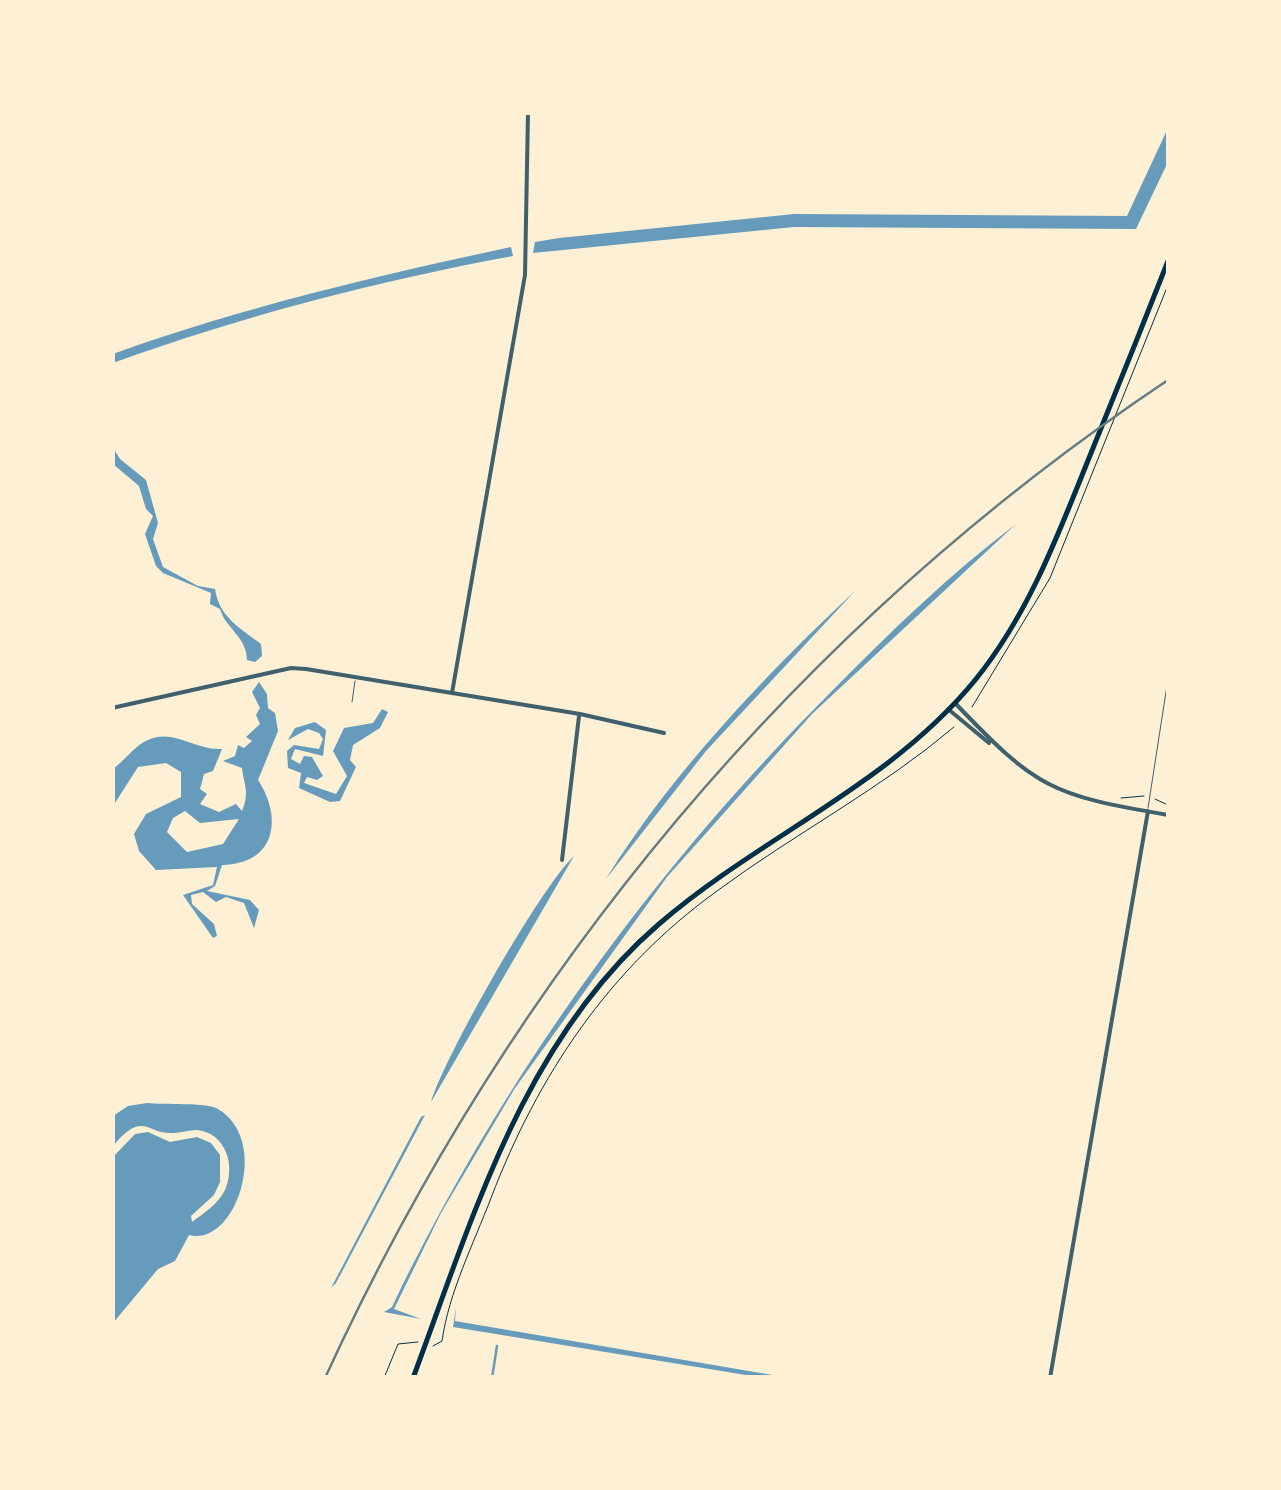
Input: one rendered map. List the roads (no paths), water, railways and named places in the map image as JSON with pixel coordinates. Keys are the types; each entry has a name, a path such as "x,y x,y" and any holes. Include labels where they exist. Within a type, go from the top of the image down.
{"main road":[{"path":"413,1378 517,1112 551,1054 601,984 658,925 875,774 948,710 998,650 1027,602 1168,261"}],"street":[{"path":"452,693 527,260 528,112"},
{"path":"112,708 291,668 580,714 664,733"},
{"path":"955,702 994,745"},
{"path":"948,710 1031,777 1058,791 1168,815"},
{"path":"562,860 580,714"},
{"path":"1050,1378 1148,811"}],"lane":[{"path":"352,702 356,678"},
{"path":"1148,811 1168,679"}],"water":[{"path":"1168,128 1168,162 1136,229 794,227 533,253 535,242 559,238 794,214 1127,216"},
{"path":"511,247 513,256 311,301 113,363 113,354 260,307"},
{"path":"112,446 120,459 146,480 158,523 153,539 163,567 198,586 215,589 226,614 261,644 262,656 255,662 247,660 240,639 220,609 210,604 211,593 163,573 156,566 145,534 153,516 146,509 139,486 113,464"},
{"path":"1016,524 812,714 667,877 515,1088 441,1213 394,1309 421,1319 384,1312 392,1307 435,1222 532,1059 642,905 765,761 831,692 967,563"},
{"path":"856,590 706,751 606,879 660,801 722,727"},
{"path":"259,682 267,694 268,708 275,713 278,731 258,780 271,809 270,836 254,857 222,865 215,886 207,891 250,900 259,910 254,928 244,903 226,897 216,902 203,892 191,895 192,904 214,924 217,936 213,938 183,895 213,885 217,867 156,870 139,851 134,834 146,814 181,797 181,772 166,763 138,767 113,806 113,769 154,738 174,738 222,749 213,771 204,774 200,789 207,794 200,804 219,812 236,804 242,811 246,794 242,768 223,761 235,756 238,745 244,748 252,741 246,737 260,724 256,715 260,708 252,692","holes":["185,811 200,823 239,819 223,844 187,852 167,832 173,818"]},
{"path":"382,709 388,712 380,728 353,745 350,760 356,767 340,801 330,802 299,788 301,773 288,768 287,751 294,745 319,749 323,739 308,729 288,740 295,728 315,722 326,730 323,756 295,749 291,759 300,764 304,756 312,757 323,776 317,780 307,777 304,783 336,794 347,776 333,751 344,728 373,723"},
{"path":"574,856 431,1102 454,1049 495,974 539,901"},
{"path":"147,1103 218,1109 234,1124 243,1144 245,1166 233,1209 221,1225 206,1235 189,1235 175,1261 158,1269 113,1323 113,1157 135,1134 148,1132 170,1142 197,1137 211,1143 220,1155 220,1182 214,1195 191,1216 192,1222 219,1200 228,1181 226,1152 207,1132 165,1133 139,1126 113,1146 113,1116 128,1106"},
{"path":"425,1115 336,1283 331,1288 421,1117"},
{"path":"456,1307 455,1321 784,1377 758,1377 453,1327"}],"waterway":[{"path":"492,1378 497,1346"}],"railway":[{"path":"325,1378 399,1229 483,1086 576,949 677,820 787,698 906,583 1033,477 1168,380"}]}
